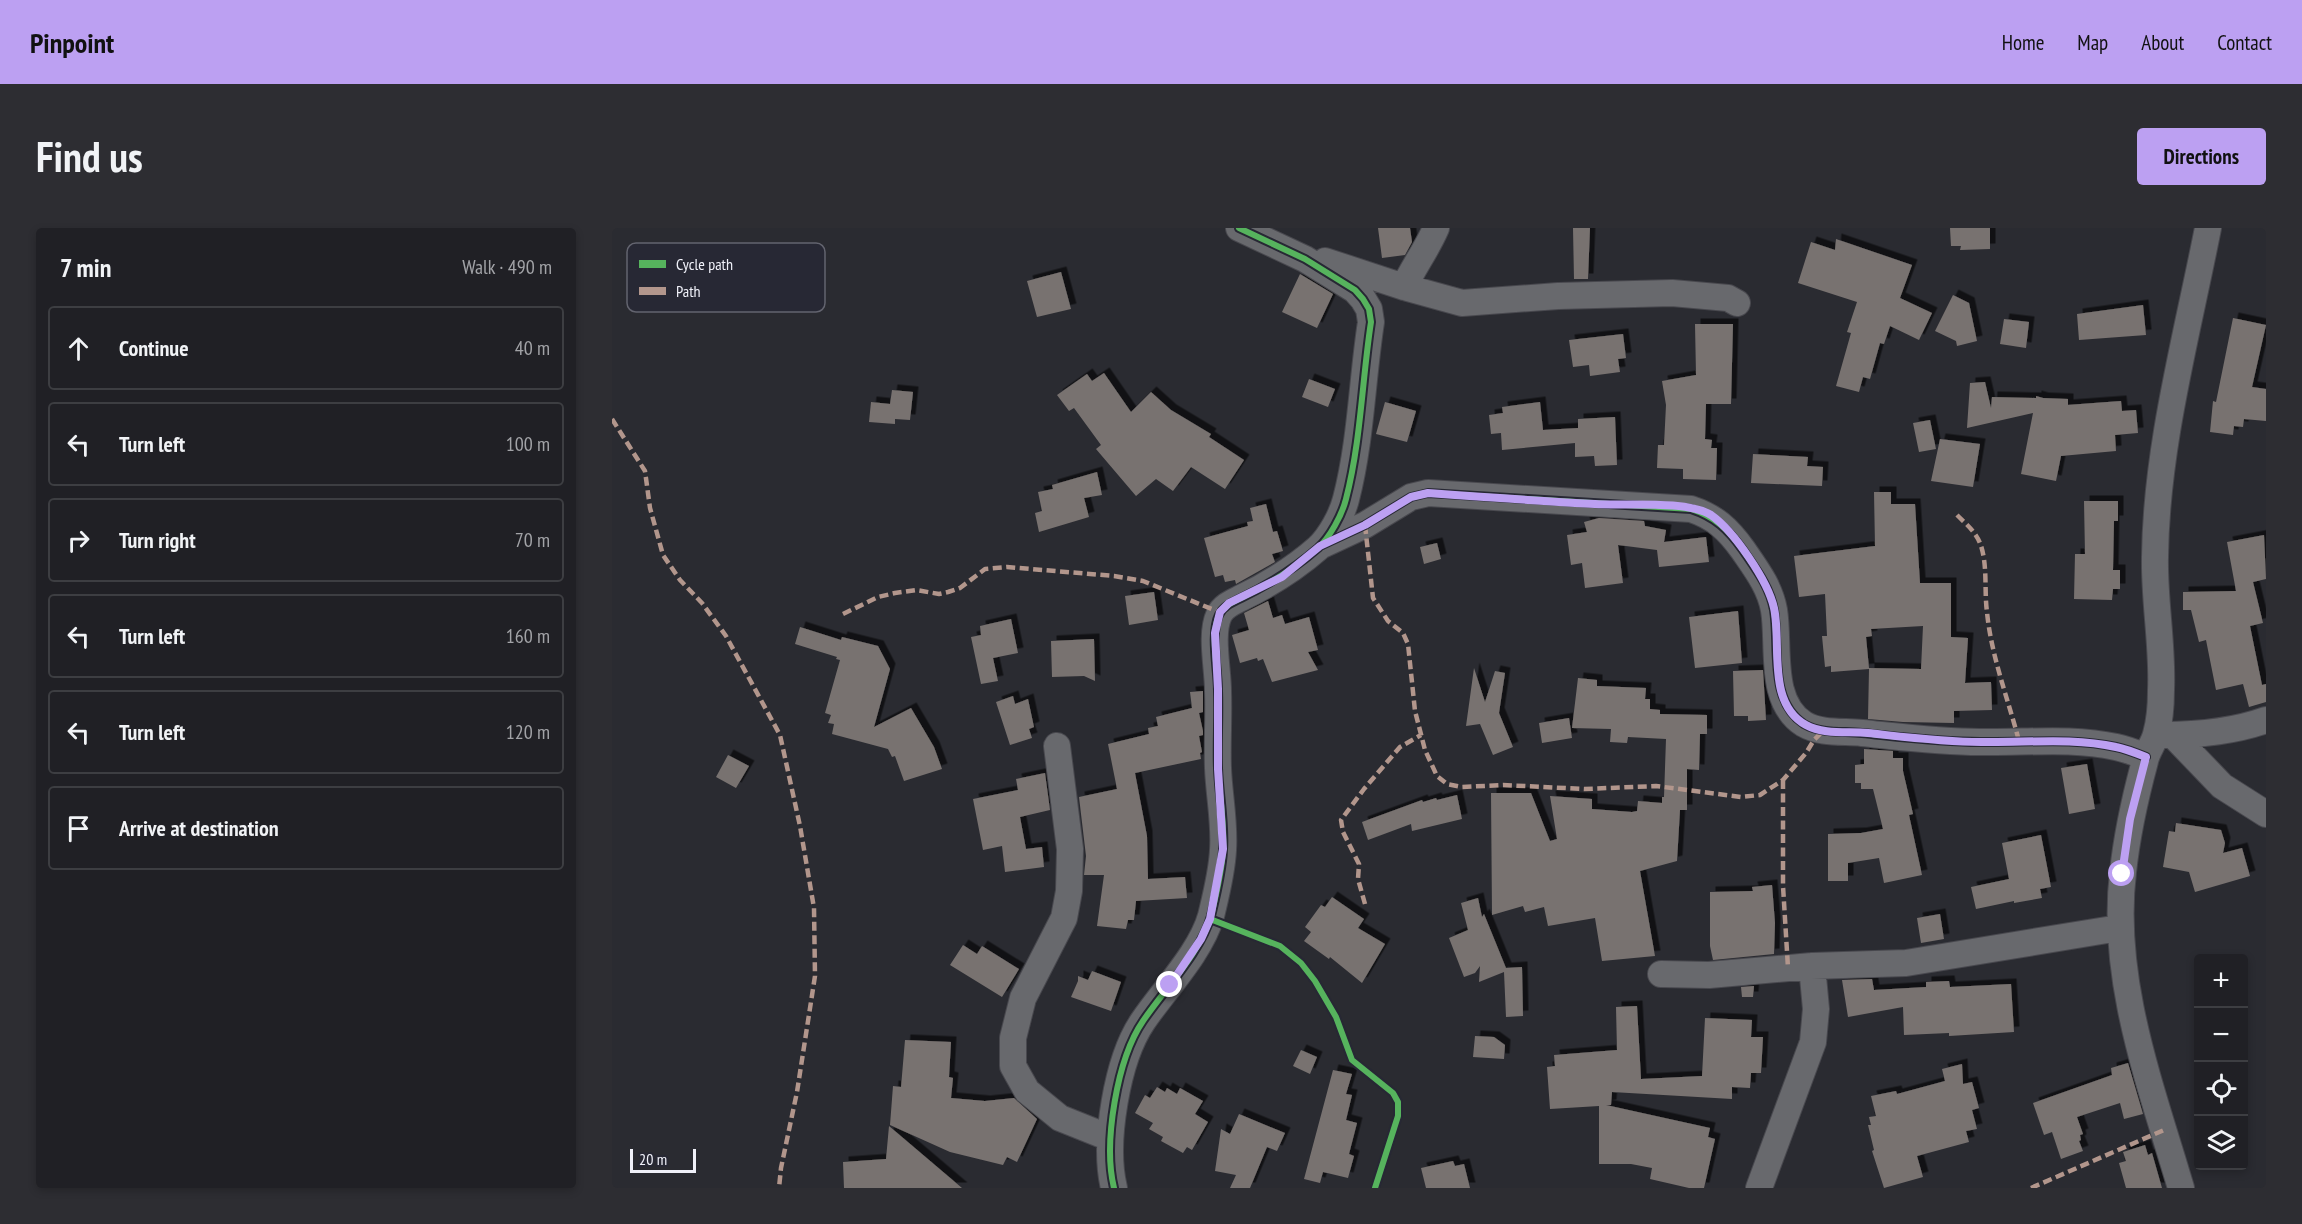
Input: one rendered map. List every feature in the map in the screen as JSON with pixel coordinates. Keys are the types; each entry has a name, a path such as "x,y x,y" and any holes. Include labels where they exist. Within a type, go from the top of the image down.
{"street":[{"path":"1239,228 1287,250 1355,290 1369,309 1371,322 1355,451 1346,499 1340,515 1320,546"},
{"path":"1404,287 1436,228"},
{"path":"2181,1188 2147,1079 2127,984 2120,928 2122,874 2130,819 2159,742 2161,690 2155,557 2162,461 2208,228"},
{"path":"1287,250 1462,303 1558,296 1672,293 1728,298 1737,303"},
{"path":"1114,1188 1109,1162 1110,1138 1128,1049 1142,1022 1201,939 1210,919 1217,887 1223,849 1218,769 1215,633 1220,612 1229,603 1282,577 1320,546 1365,525 1411,497 1428,493 1691,508 1711,515 1733,537 1764,581 1774,608 1780,687 1787,706 1794,716 1806,725 1823,731 1980,742 2068,742 2117,747 2159,742 2252,725 2266,720"},
{"path":"2159,742 2266,814"},
{"path":"1058,746 1070,849 1069,891 1064,918 1023,998 1013,1038 1013,1066 1027,1091 1060,1118 1110,1138"},
{"path":"1661,974 1709,975 1812,966 1906,963 2120,928"},
{"path":"1760,1188 1813,1042 1816,1009 1812,966"}],"building":[{"path":"1378,228 1410,228 1412,242 1405,255 1382,258"},
{"path":"1573,228 1590,228 1588,279 1574,279"},
{"path":"1950,228 1990,228 1990,249 1960,250 1961,246 1951,246"},
{"path":"1836,239 1912,265 1900,298 1932,313 1919,340 1890,326 1884,344 1880,343 1870,379 1863,377 1859,392 1836,386 1851,333 1847,332 1857,302 1798,283 1811,242 1835,250"},
{"path":"1061,272 1071,309 1037,317 1027,281"},
{"path":"1300,274 1333,294 1317,328 1282,312"},
{"path":"1953,295 1969,303 1977,341 1957,346 1956,341 1935,331"},
{"path":"2143,305 2146,335 2079,340 2077,314"},
{"path":"2233,318 2266,325 2252,387 2266,389 2266,421 2244,419 2243,427 2234,426 2233,435 2210,432 2213,401 2216,402"},
{"path":"2004,319 2029,322 2026,348 2000,344"},
{"path":"1695,324 1733,324 1731,404 1706,404 1705,439 1712,440 1711,448 1717,448 1716,480 1683,479 1683,469 1657,468 1658,445 1664,445 1666,405 1662,381 1696,375"},
{"path":"1623,334 1626,358 1618,359 1620,372 1590,376 1589,365 1573,367 1569,340"},
{"path":"1104,373 1131,412 1151,392 1171,410 1211,434 1209,437 1244,460 1225,489 1191,467 1173,491 1156,479 1136,496 1096,449 1101,445 1074,408 1069,411 1057,395 1087,374 1092,381"},
{"path":"1309,379 1335,389 1328,407 1302,397"},
{"path":"1985,382 1991,408 1992,397 2036,398 2036,396 2068,399 2068,405 2121,401 2122,411 2136,410 2138,433 2115,435 2116,451 2061,456 2056,481 2021,474 2033,413 1967,428 1970,383"},
{"path":"892,390 913,392 910,420 895,419 895,424 869,422 871,402 890,404"},
{"path":"1385,402 1416,411 1407,442 1376,434"},
{"path":"1540,402 1543,430 1578,428 1578,419 1615,417 1617,465 1595,466 1594,456 1575,457 1575,443 1502,450 1501,433 1491,434 1489,415 1503,413 1502,407"},
{"path":"1930,420 1936,449 1919,452 1913,423"},
{"path":"1940,439 1980,444 1973,487 1931,481"},
{"path":"1753,454 1808,457 1807,466 1823,467 1822,486 1751,483"},
{"path":"1097,472 1102,495 1084,498 1089,517 1039,532 1035,513 1042,511 1038,492 1053,489 1052,485"},
{"path":"1874,492 1891,492 1891,504 1915,504 1920,583 1951,583 1951,637 1968,638 1965,683 1991,682 1992,710 1954,711 1954,723 1868,719 1869,669 1831,672 1831,666 1825,667 1822,636 1827,636 1825,594 1799,597 1794,556 1875,546","holes":["1923,626 1921,669 1869,668 1866,637 1872,636 1871,629"]},
{"path":"2084,501 2118,501 2118,521 2114,521 2113,570 2120,570 2120,589 2113,589 2112,600 2074,599 2075,554 2085,554"},
{"path":"1266,504 1273,532 1277,531 1283,551 1272,554 1275,562 1236,584 1235,580 1225,582 1223,575 1215,577 1204,538 1248,526 1247,522 1253,521 1250,508"},
{"path":"1599,518 1644,521 1645,526 1666,530 1664,542 1706,537 1709,562 1659,567 1657,550 1618,545 1623,583 1585,588 1582,563 1571,565 1567,535 1587,532 1584,522"},
{"path":"2264,535 2266,579 2253,582 2263,623 2250,626 2262,685 2266,684 2266,702 2249,707 2243,684 2216,690 2206,640 2199,642 2191,610 2183,610 2183,592 2236,591 2227,542"},
{"path":"1437,543 1441,559 1424,564 1420,547"},
{"path":"1154,592 1158,620 1129,625 1125,596"},
{"path":"1268,601 1273,618 1282,615 1285,624 1309,617 1318,650 1308,652 1318,670 1272,682 1263,659 1258,661 1257,658 1240,663 1232,635 1249,630 1244,613"},
{"path":"1738,611 1742,663 1695,668 1689,617"},
{"path":"1011,619 1018,653 993,658 998,681 981,684 971,637 981,635 980,626"},
{"path":"800,627 841,640 842,637 878,646 890,669 874,727 911,708 934,747 942,769 904,781 895,756 892,757 888,749 832,734 834,724 828,723 831,715 825,713 840,660 836,659 837,657 795,644"},
{"path":"1094,639 1095,681 1084,676 1052,677 1051,641"},
{"path":"1474,668 1485,702 1495,671 1505,673 1499,713 1513,747 1493,755 1480,724 1466,726"},
{"path":"1763,670 1766,720 1748,721 1748,716 1734,716 1733,671"},
{"path":"1578,678 1597,680 1597,686 1646,688 1645,699 1650,699 1650,709 1660,710 1660,714 1707,715 1707,734 1700,734 1699,770 1687,769 1687,810 1680,810 1677,861 1640,871 1655,956 1602,961 1595,918 1548,926 1544,907 1525,912 1523,906 1492,915 1491,793 1531,793 1550,841 1557,839 1550,796 1592,799 1592,809 1632,812 1637,811 1638,801 1662,803 1666,739 1628,737 1627,743 1610,742 1611,729 1572,728"},
{"path":"1203,691 1203,712 1199,713 1203,731 1203,735 1199,736 1201,759 1135,773 1147,836 1148,879 1185,877 1187,898 1136,901 1134,920 1128,920 1126,929 1097,926 1104,875 1084,875 1086,856 1079,797 1117,789 1108,744 1149,734 1148,728 1158,726 1156,717 1192,708 1190,692"},
{"path":"1013,696 1015,704 1028,699 1034,727 1029,729 1032,738 1010,745 996,702"},
{"path":"1569,718 1572,738 1542,743 1539,723"},
{"path":"1864,749 1893,751 1893,758 1903,758 1903,771 1913,814 1909,815 1922,875 1884,883 1879,858 1848,863 1848,881 1828,881 1828,834 1861,833 1883,829 1873,789 1861,789 1861,783 1855,783 1855,765 1864,764"},
{"path":"728,755 749,766 736,788 716,777"},
{"path":"2087,764 2095,809 2069,814 2061,768"},
{"path":"1045,773 1050,810 1020,817 1026,849 1042,847 1044,867 1005,872 1002,846 983,850 973,799 1018,790 1016,779"},
{"path":"1457,795 1462,819 1412,831 1411,824 1368,840 1362,822 1422,800 1423,802 1436,798 1437,800"},
{"path":"2176,823 2221,830 2225,843 2223,853 2242,848 2250,876 2195,892 2189,872 2163,867 2169,831 2175,832"},
{"path":"2041,835 2051,887 2040,889 2042,898 1976,909 1971,887 2009,879 2002,843"},
{"path":"1772,885 1775,923 1774,954 1713,960 1710,946 1710,892 1753,891 1752,887"},
{"path":"1332,897 1364,919 1358,928 1385,944 1362,983 1330,957 1329,959 1304,941 1311,932 1305,927 1321,905 1325,907"},
{"path":"1478,898 1482,917 1484,914 1506,968 1522,967 1523,1016 1506,1017 1504,972 1479,982 1480,966 1475,973 1464,977 1449,938 1468,930 1461,903"},
{"path":"1940,914 1944,939 1921,943 1917,918"},
{"path":"963,945 977,954 982,946 1019,969 1002,997 950,965"},
{"path":"1092,971 1121,982 1111,1011 1071,997 1078,976 1088,980"},
{"path":"1872,979 1874,990 1926,987 1926,982 1949,981 1950,987 2011,984 2014,1032 1949,1036 1949,1033 1904,1035 1903,1007 1848,1017 1842,980"},
{"path":"1754,986 1753,997 1742,997 1741,987"},
{"path":"1637,1006 1641,1079 1702,1076 1705,1018 1752,1020 1751,1037 1763,1037 1761,1073 1751,1073 1750,1088 1732,1087 1732,1099 1612,1092 1611,1105 1606,1105 1710,1128 1708,1137 1715,1139 1704,1188 1689,1188 1650,1179 1652,1168 1631,1164 1599,1164 1599,1106 1550,1109 1547,1067 1555,1066 1554,1055 1617,1050 1616,1007"},
{"path":"1475,1036 1494,1037 1505,1045 1504,1059 1473,1057"},
{"path":"905,1040 951,1042 949,1077 953,1078 951,1098 985,1101 1014,1098 1037,1119 1017,1162 1007,1157 1003,1165 950,1152 890,1125 893,1086 901,1087"},
{"path":"1301,1050 1317,1057 1310,1074 1293,1066"},
{"path":"2128,1063 2143,1114 2124,1119 2120,1103 2077,1117 2083,1134 2080,1135 2081,1140 2079,1141 2083,1151 2061,1159 2052,1132 2044,1135 2033,1103 2112,1075 2111,1068"},
{"path":"1962,1064 1963,1084 1972,1082 1979,1108 1972,1110 1977,1129 1966,1131 1969,1142 1917,1156 1923,1177 1884,1188 1872,1151 1874,1150 1868,1125 1871,1125 1869,1117 1876,1116 1871,1096 1896,1091 1897,1094 1945,1081 1942,1069"},
{"path":"1333,1070 1352,1074 1346,1094 1352,1095 1346,1120 1357,1123 1349,1154 1354,1156 1348,1178 1323,1172 1320,1183 1304,1179"},
{"path":"1157,1087 1165,1092 1167,1088 1177,1094 1180,1088 1203,1101 1195,1114 1208,1122 1192,1150 1187,1147 1183,1153 1161,1141 1163,1137 1149,1129 1153,1123 1135,1113 1145,1095 1150,1098"},
{"path":"1239,1114 1285,1133 1277,1151 1267,1147 1250,1188 1230,1188 1236,1175 1215,1171 1221,1129 1230,1134"},
{"path":"889,1126 962,1188 844,1188 843,1162 886,1159"},
{"path":"2145,1145 2148,1155 2152,1153 2162,1188 2126,1188 2119,1163 2126,1161 2123,1152"},
{"path":"1453,1161 1455,1166 1464,1164 1470,1188 1426,1188 1421,1168"}],"marked path":[{"path":"612,419 645,471 650,508 663,555 680,580 702,603 726,636 780,735 800,826 814,908 815,976 779,1188"},
{"path":"1957,515 1976,535 1980,543 1985,568 1987,612 1992,644 2019,741"},
{"path":"1365,525 1373,598 1388,621 1403,633 1408,644 1415,711 1425,750 1437,776 1447,784 1462,787 1503,785 1584,789 1656,786 1741,797 1760,795 1783,780 1823,731"},
{"path":"843,614 878,597 895,593 916,590 939,594 948,592 960,588 985,569 1007,567 1114,576 1143,581 1219,612"},
{"path":"1365,904 1358,879 1359,864 1343,832 1341,820 1400,747 1421,735"},
{"path":"1783,780 1783,886 1788,968"},
{"path":"2031,1188 2164,1130"}],"cycle path":[{"path":"1114,1188 1111,1169 1111,1125 1119,1079 1126,1057 1143,1021 1191,957 1206,930 1220,875 1223,819 1218,768 1216,623 1226,607 1272,582 1318,548 1327,538 1339,519 1346,499 1358,433 1371,322 1369,309 1355,290 1305,259 1239,228"},
{"path":"1320,546 1365,525 1411,497 1428,493 1691,509 1714,520 1732,536 1766,586 1776,624 1780,687 1785,702 1804,724 1825,731 1935,740 2082,742 2120,748 2146,757"},
{"path":"1210,919 1280,946 1301,963 1315,981 1336,1017 1352,1060 1393,1093 1398,1102 1398,1116 1375,1188"}],"route":[{"path":"1170,985 1201,939 1210,919 1223,849 1218,769 1215,633 1220,612 1229,603 1282,577 1320,546 1365,525 1391,507 1411,497 1428,493 1596,504 1670,506 1691,508 1711,515 1733,537 1764,581 1774,608 1780,687 1787,706 1794,716 1806,725 1823,731 1927,739 2094,744 2117,747 2146,757 2130,819 2122,874"}]}
